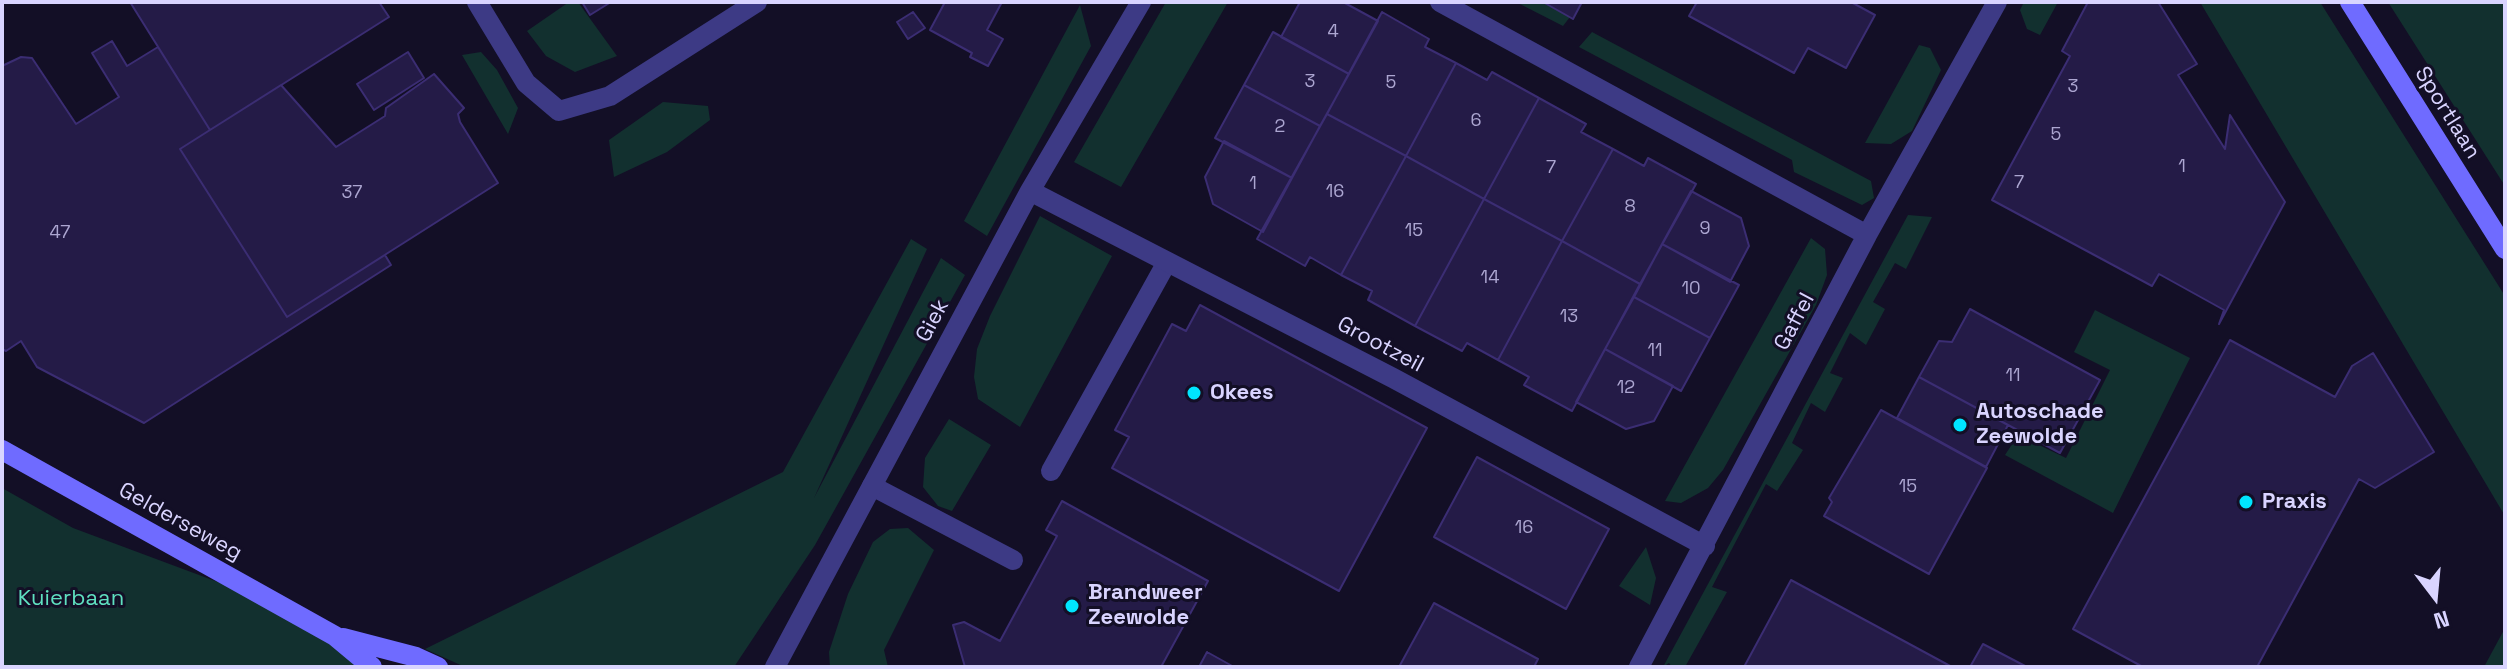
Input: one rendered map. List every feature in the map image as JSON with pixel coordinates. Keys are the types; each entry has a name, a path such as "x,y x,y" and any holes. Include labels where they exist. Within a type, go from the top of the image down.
{"street":[{"path":"477,2 526,83 559,111 610,96 757,2"},
{"name":"Giek","path":"775,667 1030,191 1141,2"},
{"path":"1440,2 1867,235"},
{"name":"Gaffel","path":"1639,667 1867,235 1997,2"},
{"name":"Sportlaan","path":"2350,2 2505,249"},
{"name":"Grootzeil","path":"1030,191 1705,546"},
{"path":"1051,471 1167,262"},
{"name":"Gelderseweg","path":"2,450 335,636 372,667"},
{"path":"872,486 1013,560"},
{"name":"Gelderseweg","path":"335,636 416,657 438,667"}],"green space":[{"path":"569,2 578,2 617,56 575,72 546,56 527,31"},
{"path":"1166,2 1228,2 1121,187 1074,162"},
{"path":"1516,2 1543,2 1570,17 1563,26"},
{"path":"2024,2 2058,2 2040,35 2027,29 2020,10"},
{"path":"2200,2 2320,2 2505,296 2505,516"},
{"path":"2388,2 2505,2 2505,186"},
{"path":"1080,5 1091,46 987,236 964,221"},
{"path":"1592,32 1871,181 1874,198 1862,205 1794,172 1792,160 1579,47"},
{"path":"1919,45 1930,48 1941,70 1912,131 1891,144 1865,143"},
{"path":"481,52 497,70 518,108 508,134 462,55"},
{"path":"663,102 708,106 710,120 667,152 614,177 609,140"},
{"path":"1908,215 1932,217 1906,269 1895,263 1873,302 1885,309 1866,345 1850,333 1830,373 1843,378 1825,412 1811,403 1792,443 1803,450 1777,491 1766,484 1712,587 1727,592 1685,667 1672,667 1669,663 1663,667"},
{"path":"1040,216 1112,256 1020,427 978,399 974,377 977,349 990,316"},
{"path":"1811,238 1825,249 1827,275 1816,305 1723,470 1708,488 1681,503 1665,501"},
{"path":"911,239 927,249 814,498 941,258 965,275 815,545 734,667 465,667 425,649 783,472"},
{"path":"2095,310 2190,358 2113,513 2005,455 2018,435 2066,458 2110,370 2074,352"},
{"path":"949,419 991,445 952,511 938,506 923,487 925,458"},
{"name":"Kuierbaan","path":"2,488 73,528 258,597 384,667 2,667"},
{"path":"908,528 934,550 884,650 888,667 830,667 829,652 848,594 873,542 890,529"},
{"path":"1646,547 1656,578 1650,605 1619,586"},
{"path":"2505,628 2505,667 2484,667"}],"building":[{"path":"130,2 379,2 389,17 210,130"},
{"path":"582,2 611,2 590,15"},
{"path":"945,2 1002,2 987,30 1003,39 988,66 970,57 972,53 930,30"},
{"path":"1300,2 1343,2 1378,21 1349,74 1281,37"},
{"path":"1543,2 1582,2 1573,19"},
{"path":"1697,2 1851,2 1875,15 1846,68 1808,48 1794,73 1689,16"},
{"path":"2088,2 2158,2 2197,64 2178,75 2225,149 2230,115 2285,202 2219,324 2224,310 2159,274 2152,286 1992,200 2070,56 2062,51"},
{"path":"913,12 925,28 908,39 897,22"},
{"path":"1382,12 1429,39 1425,47 1456,63 1406,156 1327,114"},
{"path":"1273,32 1349,74 1320,126 1244,85"},
{"path":"112,41 127,66 158,47 210,130 180,149 287,317 385,255 391,265 144,423 37,367 21,341 6,351 2,349 2,66 21,57 32,58 76,124 119,97 92,53"},
{"path":"408,52 424,78 374,110 357,84"},
{"path":"1456,63 1487,80 1492,72 1539,98 1484,199 1406,156"},
{"path":"434,74 464,108 458,114 460,122 498,183 287,317 180,149 281,85 336,147 385,116 386,108"},
{"path":"1244,85 1320,126 1292,178 1215,138"},
{"path":"1539,98 1586,124 1581,132 1613,149 1562,241 1484,199"},
{"path":"1327,114 1406,156 1341,275 1310,257 1305,266 1257,239"},
{"path":"1224,141 1292,178 1263,232 1213,204 1205,177"},
{"path":"1613,149 1644,166 1648,158 1696,184 1640,284 1562,241"},
{"path":"1406,156 1484,199 1415,326 1368,300 1372,291 1341,275"},
{"path":"1691,191 1741,218 1749,246 1730,282 1662,244"},
{"path":"1484,199 1562,241 1498,360 1467,343 1462,351 1415,326"},
{"path":"1562,241 1640,284 1572,411 1524,385 1529,377 1498,360"},
{"path":"1662,244 1739,285 1710,338 1634,297"},
{"path":"1634,297 1710,338 1681,391 1605,349"},
{"path":"1200,305 1427,428 1339,591 1112,468 1129,437 1115,430 1172,324 1186,331"},
{"path":"1970,309 2100,380 2060,453 1919,377 1939,341 1952,342"},
{"path":"2230,340 2335,397 2352,366 2373,353 2434,452 2375,488 2359,479 2257,667 2143,667 2073,629"},
{"path":"1605,349 1673,386 1654,421 1626,429 1576,402"},
{"path":"1919,377 2008,425 1986,467 1897,418"},
{"path":"1881,410 1987,468 1929,574 1824,516 1832,502 1829,498"},
{"path":"1477,457 1609,529 1566,609 1434,537"},
{"path":"1062,501 1208,581 1161,667 965,667 953,625 964,622 1000,641 1057,536 1046,530"},
{"path":"1791,580 1952,667 1744,667"},
{"path":"1434,603 1538,659 1534,667 1399,667"},
{"path":"1983,644 2027,667 1970,667"},
{"path":"1207,652 1234,667 1199,667"}],"place":[{"name":"Okees","path":"1194,393"},
{"name":"Autoschade Zeewolde","path":"1960,425"},
{"name":"Praxis","path":"2246,502"},
{"name":"Brandweer Zeewolde","path":"1072,606"}]}
